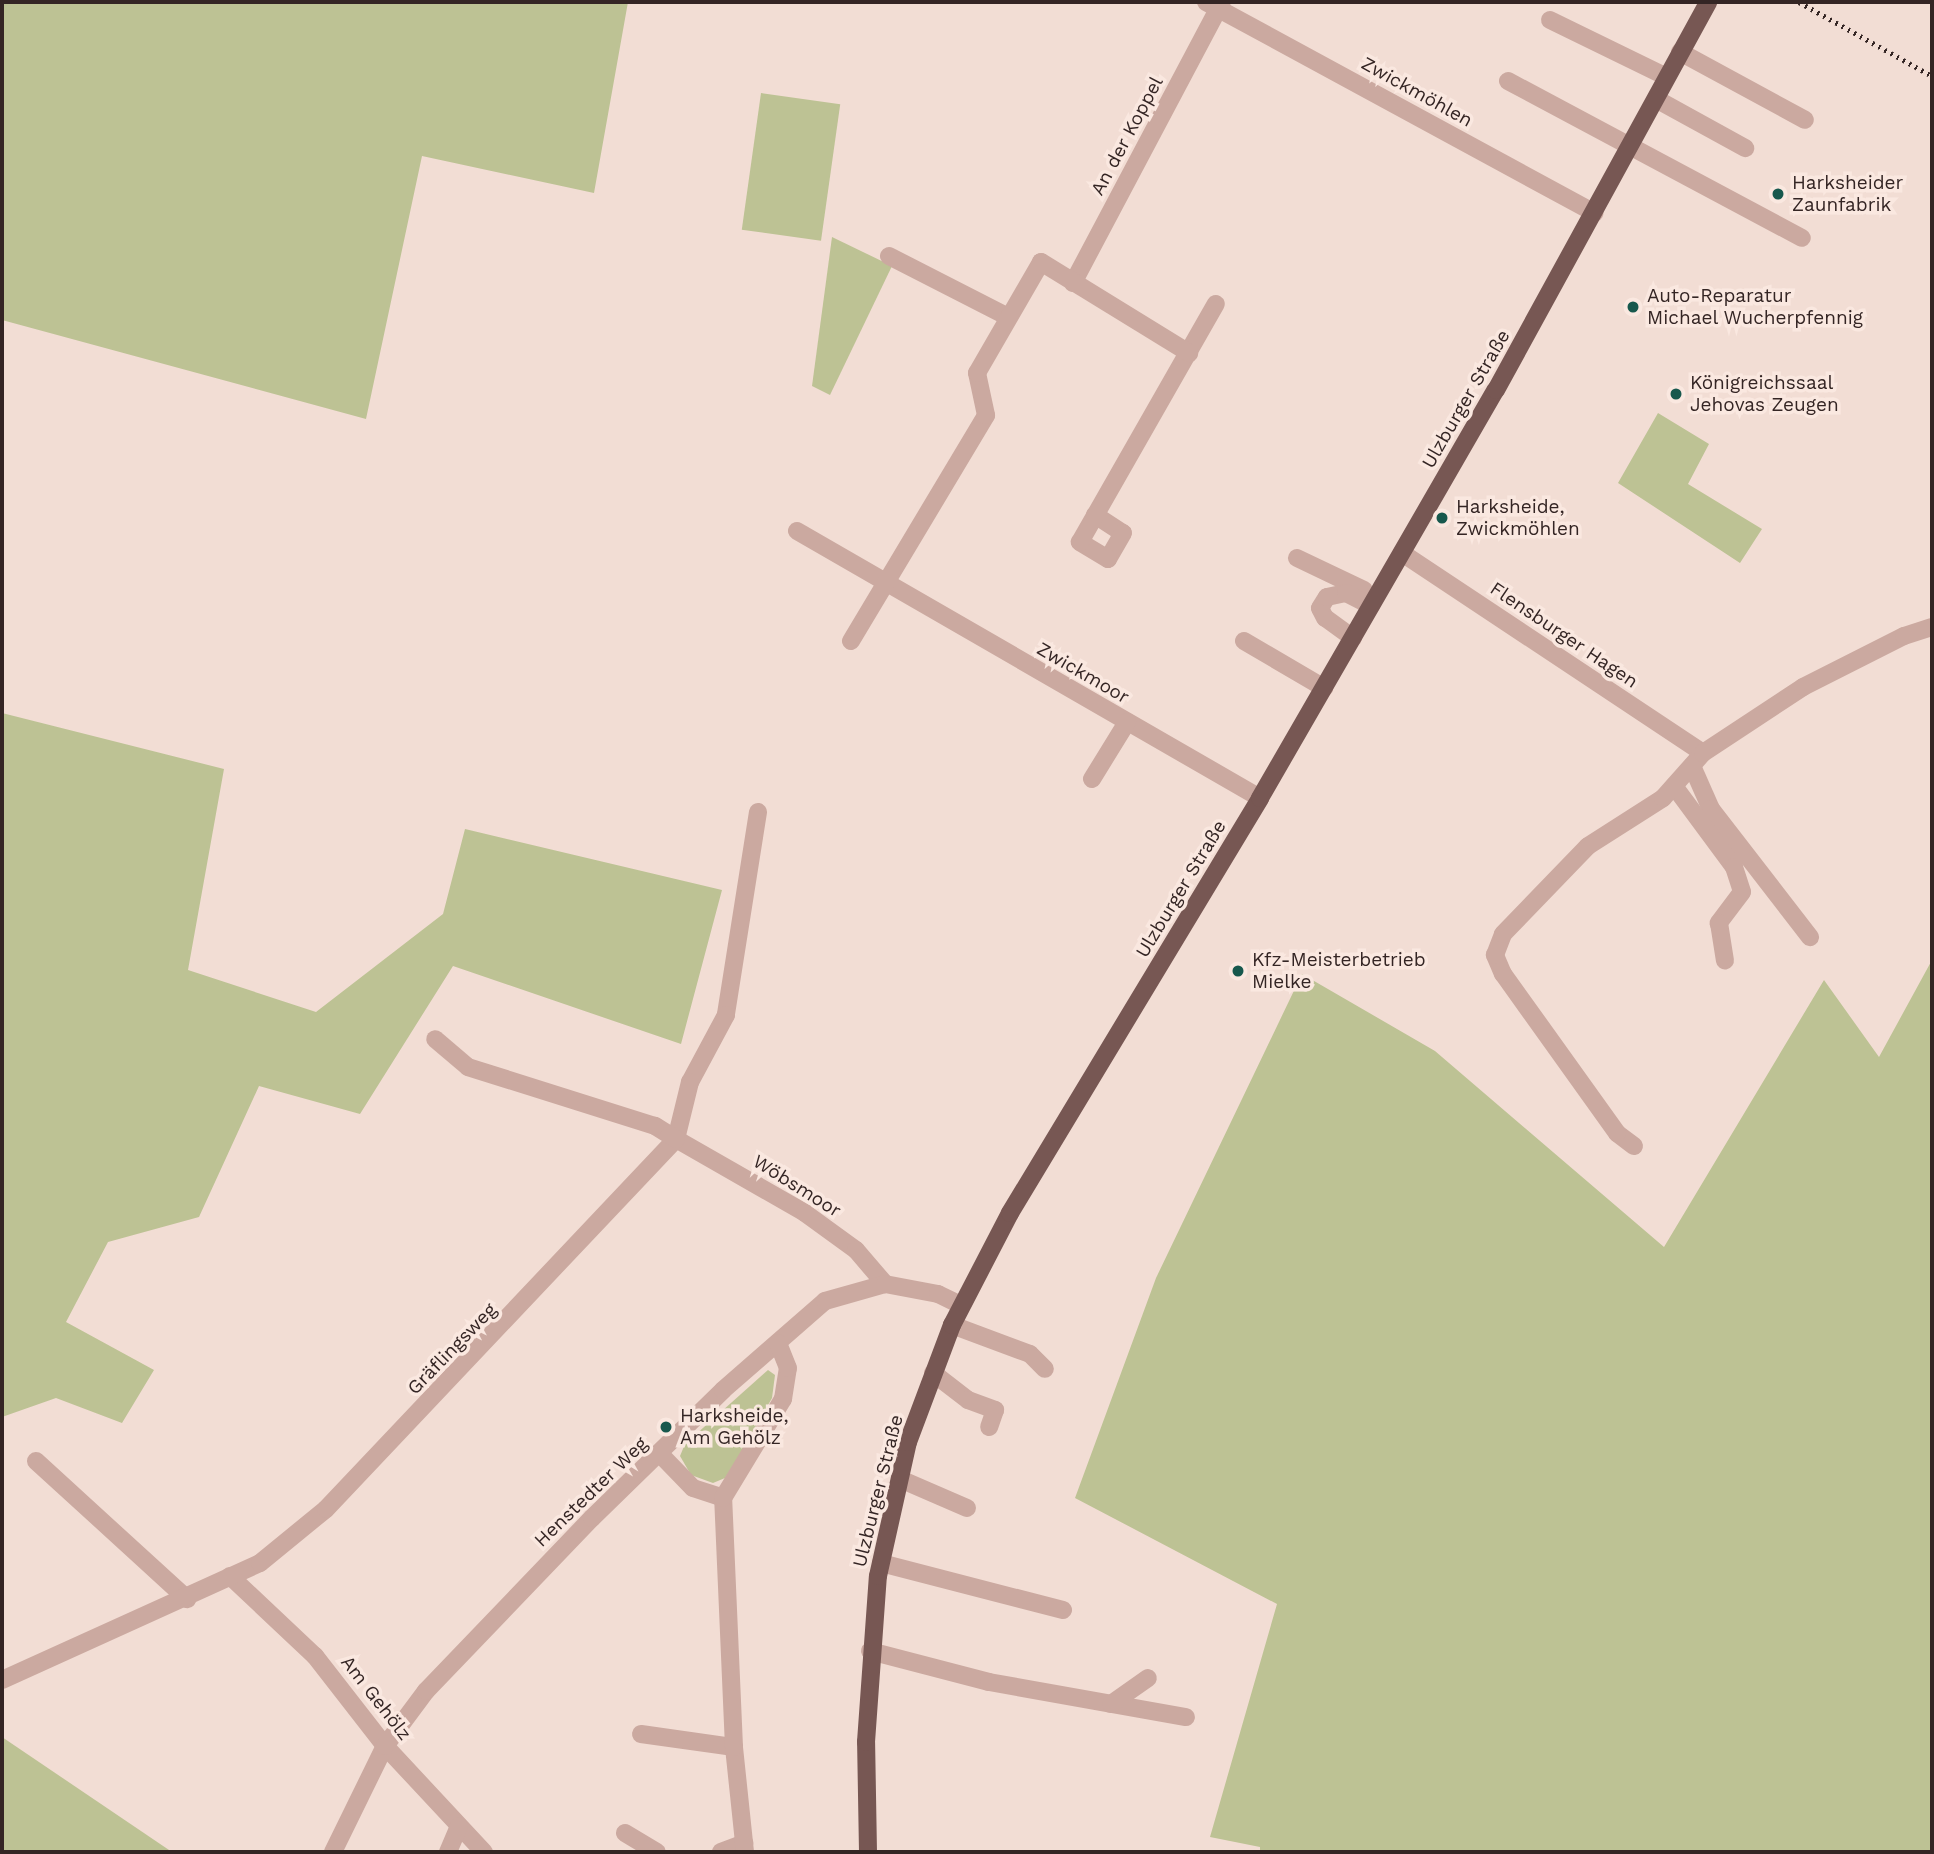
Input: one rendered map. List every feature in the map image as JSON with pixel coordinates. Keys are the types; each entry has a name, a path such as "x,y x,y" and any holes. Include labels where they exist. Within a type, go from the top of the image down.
{"main road":[{"name":"Ulzburger Straße","path":"868,1852 870,1651 881,1563 900,1479 933,1373 961,1305 1010,1213 1260,798 1402,553 1594,213 1708,2"}],"street":[{"name":"Zwickmöhlen","path":"1216,4 1594,213"},
{"name":"An der Koppel","path":"1073,283 1216,4"},
{"path":"1550,20 1667,77"},
{"path":"1681,52 1805,120"},
{"path":"1508,81 1615,142 1630,145 1802,238"},
{"path":"1656,99 1745,148"},
{"path":"889,256 1007,317"},
{"path":"851,641 986,415 977,373 1041,262 1189,353"},
{"path":"1095,516 1216,304"},
{"name":"Zwickmoor","path":"797,531 1260,798"},
{"name":"Flensburger Hagen","path":"1402,553 1697,760"},
{"path":"1297,558 1374,601"},
{"path":"1353,638 1325,618 1320,608 1327,597 1346,593 1374,601"},
{"path":"1634,1146 1617,1133 1498,965 1495,955 1503,934 1552,887 1588,846 1663,798 1697,760 1804,687 1904,635 1932,627"},
{"path":"1244,641 1324,688"},
{"path":"1091,779 1127,722"},
{"path":"1697,760 1711,809 1810,937"},
{"path":"1674,786 1734,867 1742,892 1720,923 1725,961"},
{"path":"435,1039 468,1067 655,1126 676,1139 690,1082 726,1015 758,812"},
{"name":"Wöbsmoor","path":"676,1139 805,1213 856,1250 885,1284"},
{"name":"Gräflingsweg","path":"2,1680 187,1599 260,1563 326,1509 461,1371 676,1139"},
{"name":"Henstedter Weg","path":"333,1852 385,1746 426,1691 512,1600 660,1454 825,1301 885,1284 939,1294 961,1305"},
{"path":"952,1325 1030,1354 1045,1369"},
{"path":"721,1852 745,1848 734,1747 723,1498 783,1399 788,1368 778,1343"},
{"path":"933,1373 968,1400 995,1410 989,1427"},
{"path":"660,1454 693,1488 723,1498"},
{"path":"36,1461 187,1599"},
{"path":"900,1479 967,1508"},
{"path":"881,1563 1063,1610"},
{"name":"Am Gehölz","path":"230,1576 315,1656 385,1746 484,1852"},
{"path":"870,1651 989,1682 1186,1717"},
{"path":"1111,1704 1148,1678"},
{"path":"641,1734 734,1747"},
{"path":"448,1852 459,1826"},
{"path":"625,1833 657,1852"}],"green space":[{"path":"2,2 628,2 594,193 422,156 366,419 2,320"},
{"path":"761,93 840,104 821,241 742,230"},
{"path":"832,237 892,266 830,395 812,386"},
{"path":"1658,413 1709,444 1688,484 1762,529 1740,563 1618,483"},
{"path":"2,713 224,769 188,970 316,1012 443,914 465,829 722,890 681,1044 453,966 360,1114 259,1086 199,1217 108,1242 66,1322 154,1370 122,1423 56,1398 2,1417"},
{"path":"1932,960 1932,1852 1260,1852 1260,1847 1210,1837 1277,1604 1075,1498 1156,1278 1302,974 1435,1051 1664,1247 1824,980 1879,1057"},
{"path":"768,1370 775,1375 772,1398 725,1478 713,1483 691,1475 680,1456 685,1444"},
{"path":"2,1737 172,1852 3,1852"}],"railway":[{"path":"1799,2 1932,76"}],"place":[{"name":"Harksheider Zaunfabrik","path":"1778,194"},
{"name":"Auto-Reparatur Michael Wucherpfennig","path":"1633,307"},
{"name":"Königreichssaal Jehovas Zeugen","path":"1676,394"},
{"name":"Harksheide, Zwickmöhlen","path":"1442,518"},
{"name":"Kfz-Meisterbetrieb Mielke","path":"1238,971"},
{"name":"Harksheide, Am Gehölz","path":"666,1427"}]}
